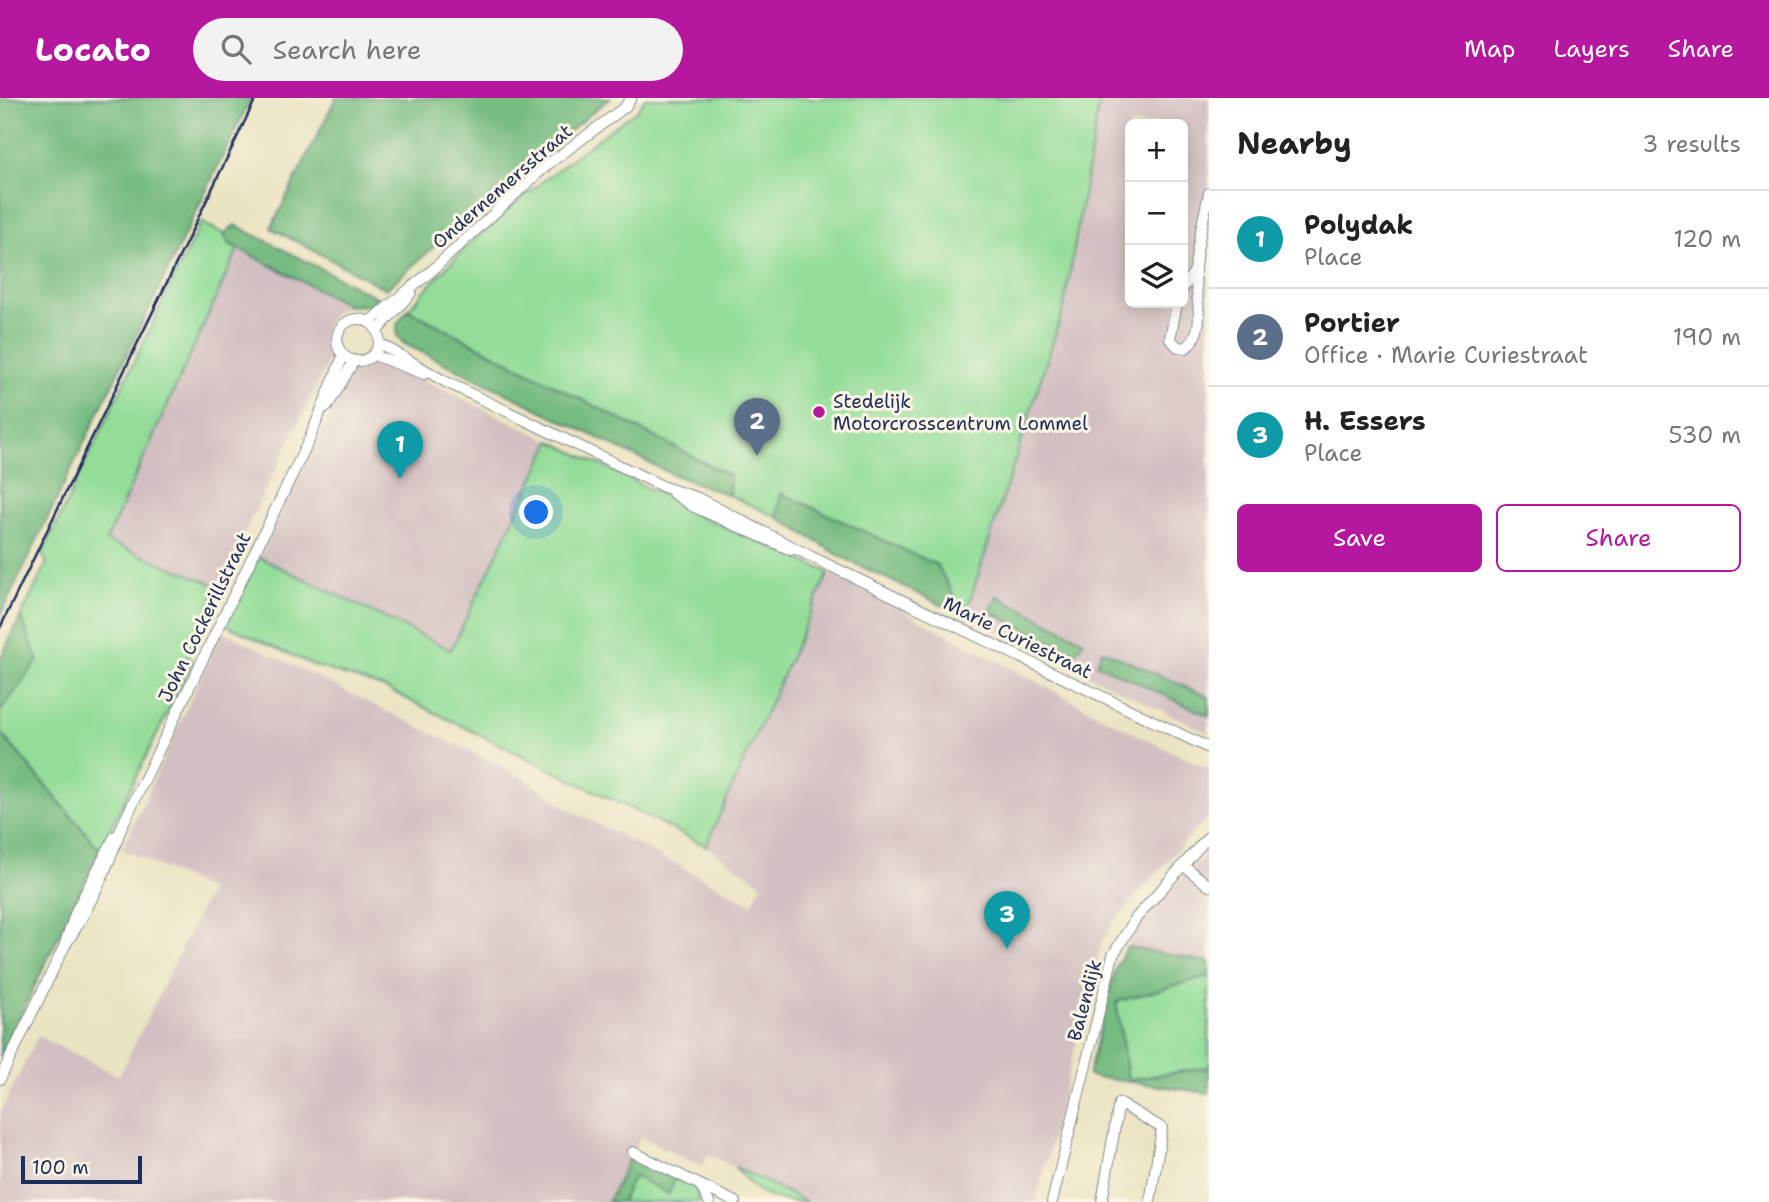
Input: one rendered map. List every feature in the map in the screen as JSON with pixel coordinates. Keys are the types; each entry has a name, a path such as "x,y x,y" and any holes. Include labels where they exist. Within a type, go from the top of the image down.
{"street":[{"name":"Ondernemersstraat","path":"369,322 428,274 536,175 625,107 631,98"},
{"path":"1188,280 1195,270 1205,238 1209,193"},
{"path":"1176,308 1170,339 1178,347 1186,348 1197,331 1201,308 1195,270"},
{"name":"Ondernemersstraat","path":"377,331 428,274"},
{"path":"355,319 369,322 377,331 379,343 374,355 361,362 343,356 336,337 343,324 355,319"},
{"path":"379,343 444,381"},
{"path":"374,355 444,381"},
{"name":"John Cockerillstraat","path":"0,1079 64,947 84,917 104,876 122,826 317,422 343,356"},
{"name":"John Cockerillstraat","path":"317,422 354,361"},
{"name":"Marie Curiestraat","path":"444,381 664,487 698,498 812,557 1209,748"},
{"name":"Balendijk","path":"1053,1202 1113,956 1136,918 1209,836"},
{"path":"1183,865 1209,886"},
{"path":"1102,1202 1119,1103 1162,1128 1150,1202"},
{"path":"633,1152 734,1202"},
{"path":"700,1185 709,1202"}],"shaded area":[{"path":"1100,98 1209,98 1209,733 965,616 1064,307"},
{"path":"238,249 349,306 338,310 327,323 324,334 328,360 325,369 218,586 106,541"},
{"path":"382,361 551,441 451,650 259,557 353,369 365,363"},
{"path":"829,572 1145,739 1209,769 1209,815 1114,921 1102,941 1036,1202 807,1202 708,1154 702,1166 640,1137 608,1202 0,1202 0,1113 38,1036 119,1076 210,890 122,849 222,631 524,778 568,809 752,904 762,884 706,846"},
{"path":"1209,849 1209,962 1127,947 1139,926"}],"green space":[{"path":"0,98 251,98 0,616"},
{"path":"336,98 610,98 527,165 386,289 271,228"},
{"name":"Stedelijk Motorcrosscentrum Lommel","path":"645,98 1100,98 1064,307 965,616 937,565 781,494 777,517 729,495 729,475 408,310 433,281 488,228 547,178 638,109"},
{"path":"201,222 224,234 228,243 238,249 106,541 218,586 187,655 193,661 100,850 1,733 0,712 38,660 21,616 47,563 42,554"},
{"path":"235,225 378,298 369,305 349,306 228,243 224,234"},
{"path":"408,310 730,476 729,495 672,474 403,343 397,336 397,324"},
{"path":"551,441 671,499 694,514 829,572 706,846 385,688 313,665 226,625 259,557 451,650"},
{"path":"781,493 937,565 965,616 842,557 777,517"},
{"path":"997,596 1084,641 1075,653 990,612"},
{"path":"21,616 38,660 0,712 0,660"},
{"path":"1102,650 1209,697 1209,716 1097,664"},
{"path":"0,727 1,733 100,850 0,1058"},
{"path":"1127,947 1209,962 1209,976 1116,1002 1128,1080 1209,1067 1209,1093 1088,1076 1116,967"},
{"path":"1209,976 1209,1067 1128,1080 1116,1001"},
{"path":"630,1157 675,1178 669,1194 634,1176 621,1202 608,1202"},
{"path":"735,1167 807,1202 766,1195"},
{"path":"634,1176 668,1193 675,1178 697,1188 699,1202 621,1202"}],"railway":[{"path":"0,628 256,98"}],"place":[{"name":"Stedelijk Motorcrosscentrum Lommel","path":"819,412"},
{"name":"Portier","path":"757,456"},
{"name":"Polydak","path":"400,479"},
{"name":"H. Essers","path":"1007,949"}]}
